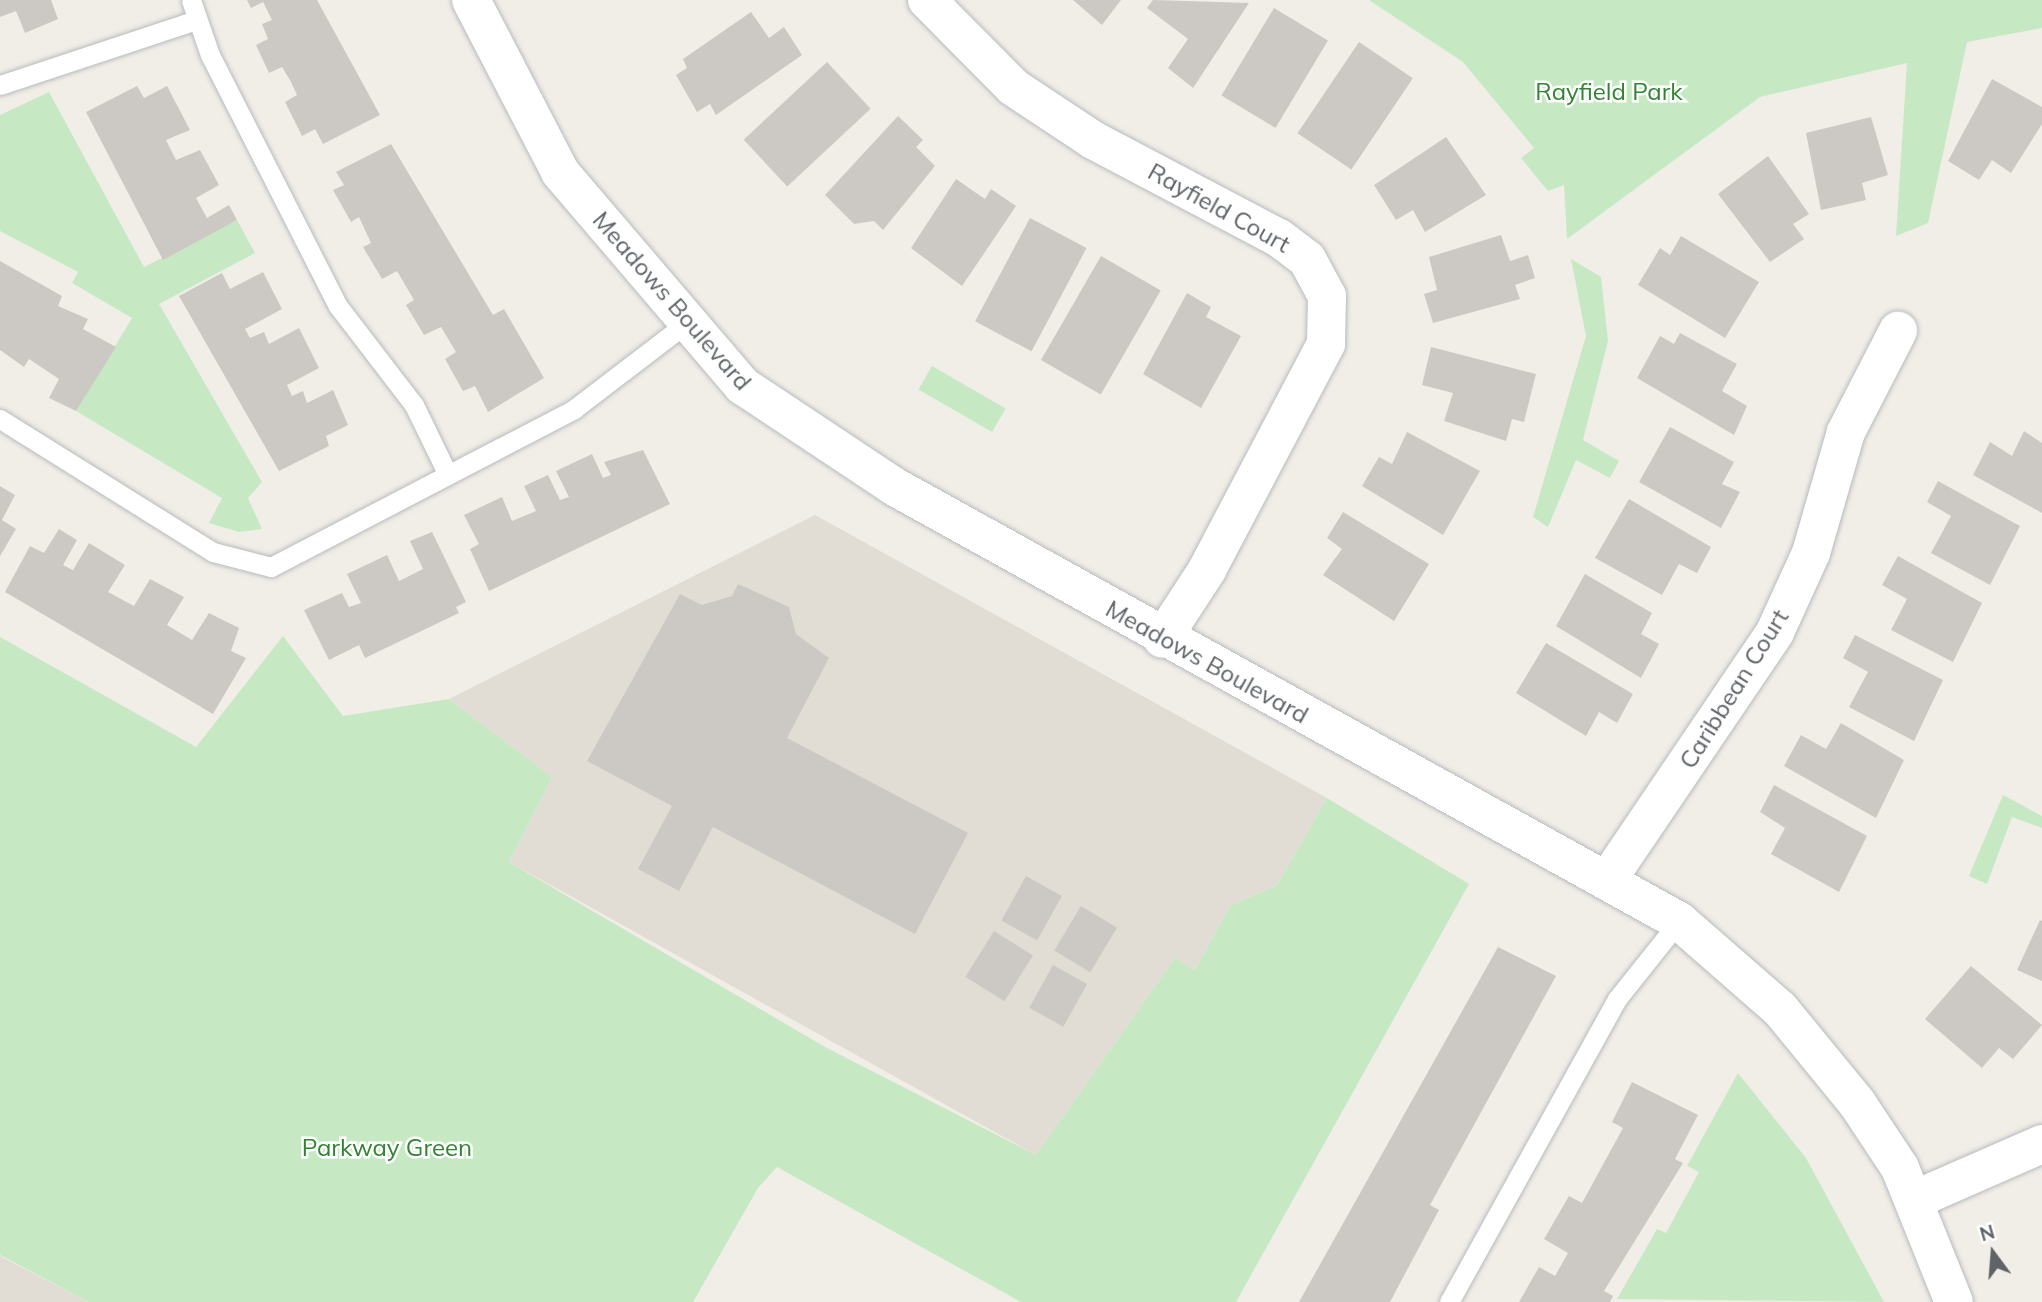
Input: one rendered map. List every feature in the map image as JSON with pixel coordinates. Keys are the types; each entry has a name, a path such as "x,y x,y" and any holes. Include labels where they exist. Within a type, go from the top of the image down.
{"street":[{"name":"Meadows Boulevard","path":"471,0 560,172 685,324 743,386 822,443 1162,639 1608,879 1679,921 1780,1009 1857,1103 1914,1200 1954,1302"},
{"name":"Rayfield Court","path":"927,0 1013,87 1093,140 1279,238 1307,259 1327,296 1326,344 1206,570 1162,639"},
{"name":"Caribbean Court","path":"1608,879 1775,632 1811,553 1846,432 1898,331"},
{"path":"1914,1200 2042,1144"}],"lane":[{"path":"191,0 196,20 338,306 414,405 447,473"},
{"path":"0,85 196,20"},
{"path":"0,419 213,552 271,567 574,409 685,324"},
{"path":"1449,1302 1617,999 1679,921"}],"shaded area":[{"path":"815,515 1327,798 1277,885 1230,906 1195,970 1175,958 1036,1155 509,862 552,777 449,699"},
{"path":"0,1256 89,1302 0,1302"}],"green space":[{"name":"Rayfield Park","path":"1369,0 2042,0 2042,28 1967,42 1928,223 1896,236 1907,63 1760,97 1567,239 1564,185 1548,191 1521,158 1534,148 1463,62"},
{"path":"49,92 144,267 237,220 255,253 159,304 262,482 248,498 262,529 239,532 209,523 222,498 76,411 132,318 72,283 78,272 0,231 0,115"},
{"path":"1571,259 1601,277 1608,341 1583,440 1619,461 1610,478 1576,460 1548,527 1533,517 1586,336"},
{"path":"932,366 1006,408 992,432 918,389"},
{"name":"Parkway Green","path":"283,636 343,716 449,699 552,777 509,862 825,1047 1036,1155 1175,958 1195,970 1230,906 1277,885 1327,798 1469,884 1236,1302 1021,1302 777,1167 758,1188 693,1302 89,1302 0,1255 0,637 196,747"},
{"path":"2003,795 2042,816 2042,828 2012,817 1987,884 1969,876"},
{"path":"1738,1073 1806,1158 1884,1302 1617,1299 1657,1229 1666,1233 1699,1172 1687,1166"}],"building":[{"path":"0,0 51,0 58,19 25,33 16,11 0,17"},
{"path":"247,0 317,0 380,115 323,144 315,129 302,136 285,102 297,95 291,82 282,67 269,73 256,45 268,39 262,24 272,20 263,2 251,8"},
{"path":"1073,0 1121,0 1102,25"},
{"path":"1153,0 1249,3 1193,88 1168,68 1188,39 1147,8"},
{"path":"1274,8 1328,40 1275,128 1221,95"},
{"path":"751,12 769,38 784,27 802,55 716,115 710,104 697,112 676,75 687,68 683,59"},
{"path":"1359,42 1413,78 1351,170 1297,133"},
{"path":"827,62 871,109 787,187 744,140"},
{"path":"1992,79 2042,107 2042,124 2011,173 1992,160 1979,180 1948,161"},
{"path":"137,86 144,98 167,86 190,130 166,140 176,160 200,150 219,185 196,198 207,218 229,205 237,220 163,260 86,112"},
{"path":"898,116 923,140 916,147 935,166 883,230 874,221 854,224 825,195"},
{"path":"1871,117 1888,175 1862,183 1866,200 1821,210 1806,133"},
{"path":"1446,137 1486,195 1425,232 1413,210 1396,220 1374,185"},
{"path":"391,144 493,315 504,309 544,378 488,412 475,386 463,391 445,359 456,352 441,327 424,335 406,305 414,300 397,271 382,279 363,247 371,243 359,217 351,222 333,190 344,185 336,172"},
{"path":"1768,156 1809,214 1793,224 1804,239 1770,262 1718,194"},
{"path":"956,179 985,199 991,189 1016,206 962,286 911,248"},
{"path":"1030,218 1087,248 1032,351 975,321"},
{"path":"1501,235 1510,261 1528,255 1535,278 1515,285 1520,299 1433,323 1424,294 1437,290 1429,257"},
{"path":"1681,236 1759,282 1725,338 1638,285 1660,248 1670,255"},
{"path":"1101,256 1161,290 1101,394 1041,360"},
{"path":"0,261 62,296 58,306 88,319 83,329 116,347 76,411 49,398 59,379 29,359 24,367 0,350"},
{"path":"263,272 282,309 245,329 250,338 264,332 269,344 299,328 319,368 287,385 292,396 303,391 307,403 333,390 348,425 326,436 329,446 279,471 179,296 222,273 230,289"},
{"path":"1187,293 1211,307 1206,317 1241,336 1201,408 1143,374"},
{"path":"1680,333 1737,364 1722,391 1747,406 1734,435 1637,378 1660,336 1674,344"},
{"path":"1431,347 1536,374 1524,422 1512,419 1506,441 1444,421 1453,393 1422,385"},
{"path":"1670,427 1734,462 1722,484 1740,492 1721,528 1639,482"},
{"path":"2024,431 2042,443 2042,513 1973,475 1990,442 2012,456"},
{"path":"1407,432 1480,471 1443,535 1362,486 1379,457 1392,464"},
{"path":"643,450 670,504 489,591 470,549 479,544 464,515 502,497 512,521 536,511 524,486 548,475 560,500 569,497 556,471 592,454 603,478 611,475 604,462"},
{"path":"1938,481 2020,526 1990,585 1931,553 1951,516 1927,502"},
{"path":"0,486 15,495 2,520 16,529 0,556"},
{"path":"1629,499 1711,547 1697,573 1679,564 1662,595 1595,558"},
{"path":"1343,512 1429,564 1394,621 1323,575 1342,549 1327,538"},
{"path":"59,529 77,540 63,565 73,570 89,543 125,565 108,592 134,606 150,579 184,597 167,625 192,640 209,613 239,628 231,651 246,658 213,714 5,592 30,546 44,553"},
{"path":"432,532 466,602 456,607 459,613 365,658 359,645 329,660 304,610 342,593 349,607 361,603 347,574 387,555 399,581 423,569 410,541"},
{"path":"1898,556 1982,603 1953,662 1891,630 1907,599 1882,585"},
{"path":"1585,574 1652,613 1641,634 1659,644 1641,678 1556,626"},
{"path":"738,584 789,607 796,634 829,658 787,738 968,833 915,934 713,827 679,891 638,869 672,806 587,761 680,594 702,605 732,596"},
{"path":"1855,635 1943,680 1914,741 1849,707 1868,672 1843,658"},
{"path":"1546,643 1633,694 1617,723 1599,712 1586,736 1516,693"},
{"path":"1841,723 1904,760 1876,818 1784,766 1801,735 1826,749"},
{"path":"1774,785 1867,836 1839,892 1771,854 1785,828 1760,812"},
{"path":"1026,876 1062,896 1037,940 1001,921"},
{"path":"1081,906 1117,928 1090,972 1054,951"},
{"path":"2040,920 2042,921 2042,981 2017,970"},
{"path":"994,931 1033,955 1004,1001 965,977"},
{"path":"1498,947 1556,976 1430,1205 1439,1210 1390,1302 1299,1302"},
{"path":"1053,965 1087,984 1063,1027 1029,1008"},
{"path":"1971,966 2042,1025 2013,1059 1999,1048 1982,1068 1925,1019"},
{"path":"1632,1082 1698,1115 1675,1159 1683,1163 1604,1291 1613,1296 1610,1302 1519,1302 1539,1267 1555,1276 1568,1253 1544,1239 1569,1196 1582,1203 1623,1128 1612,1122"}]}
